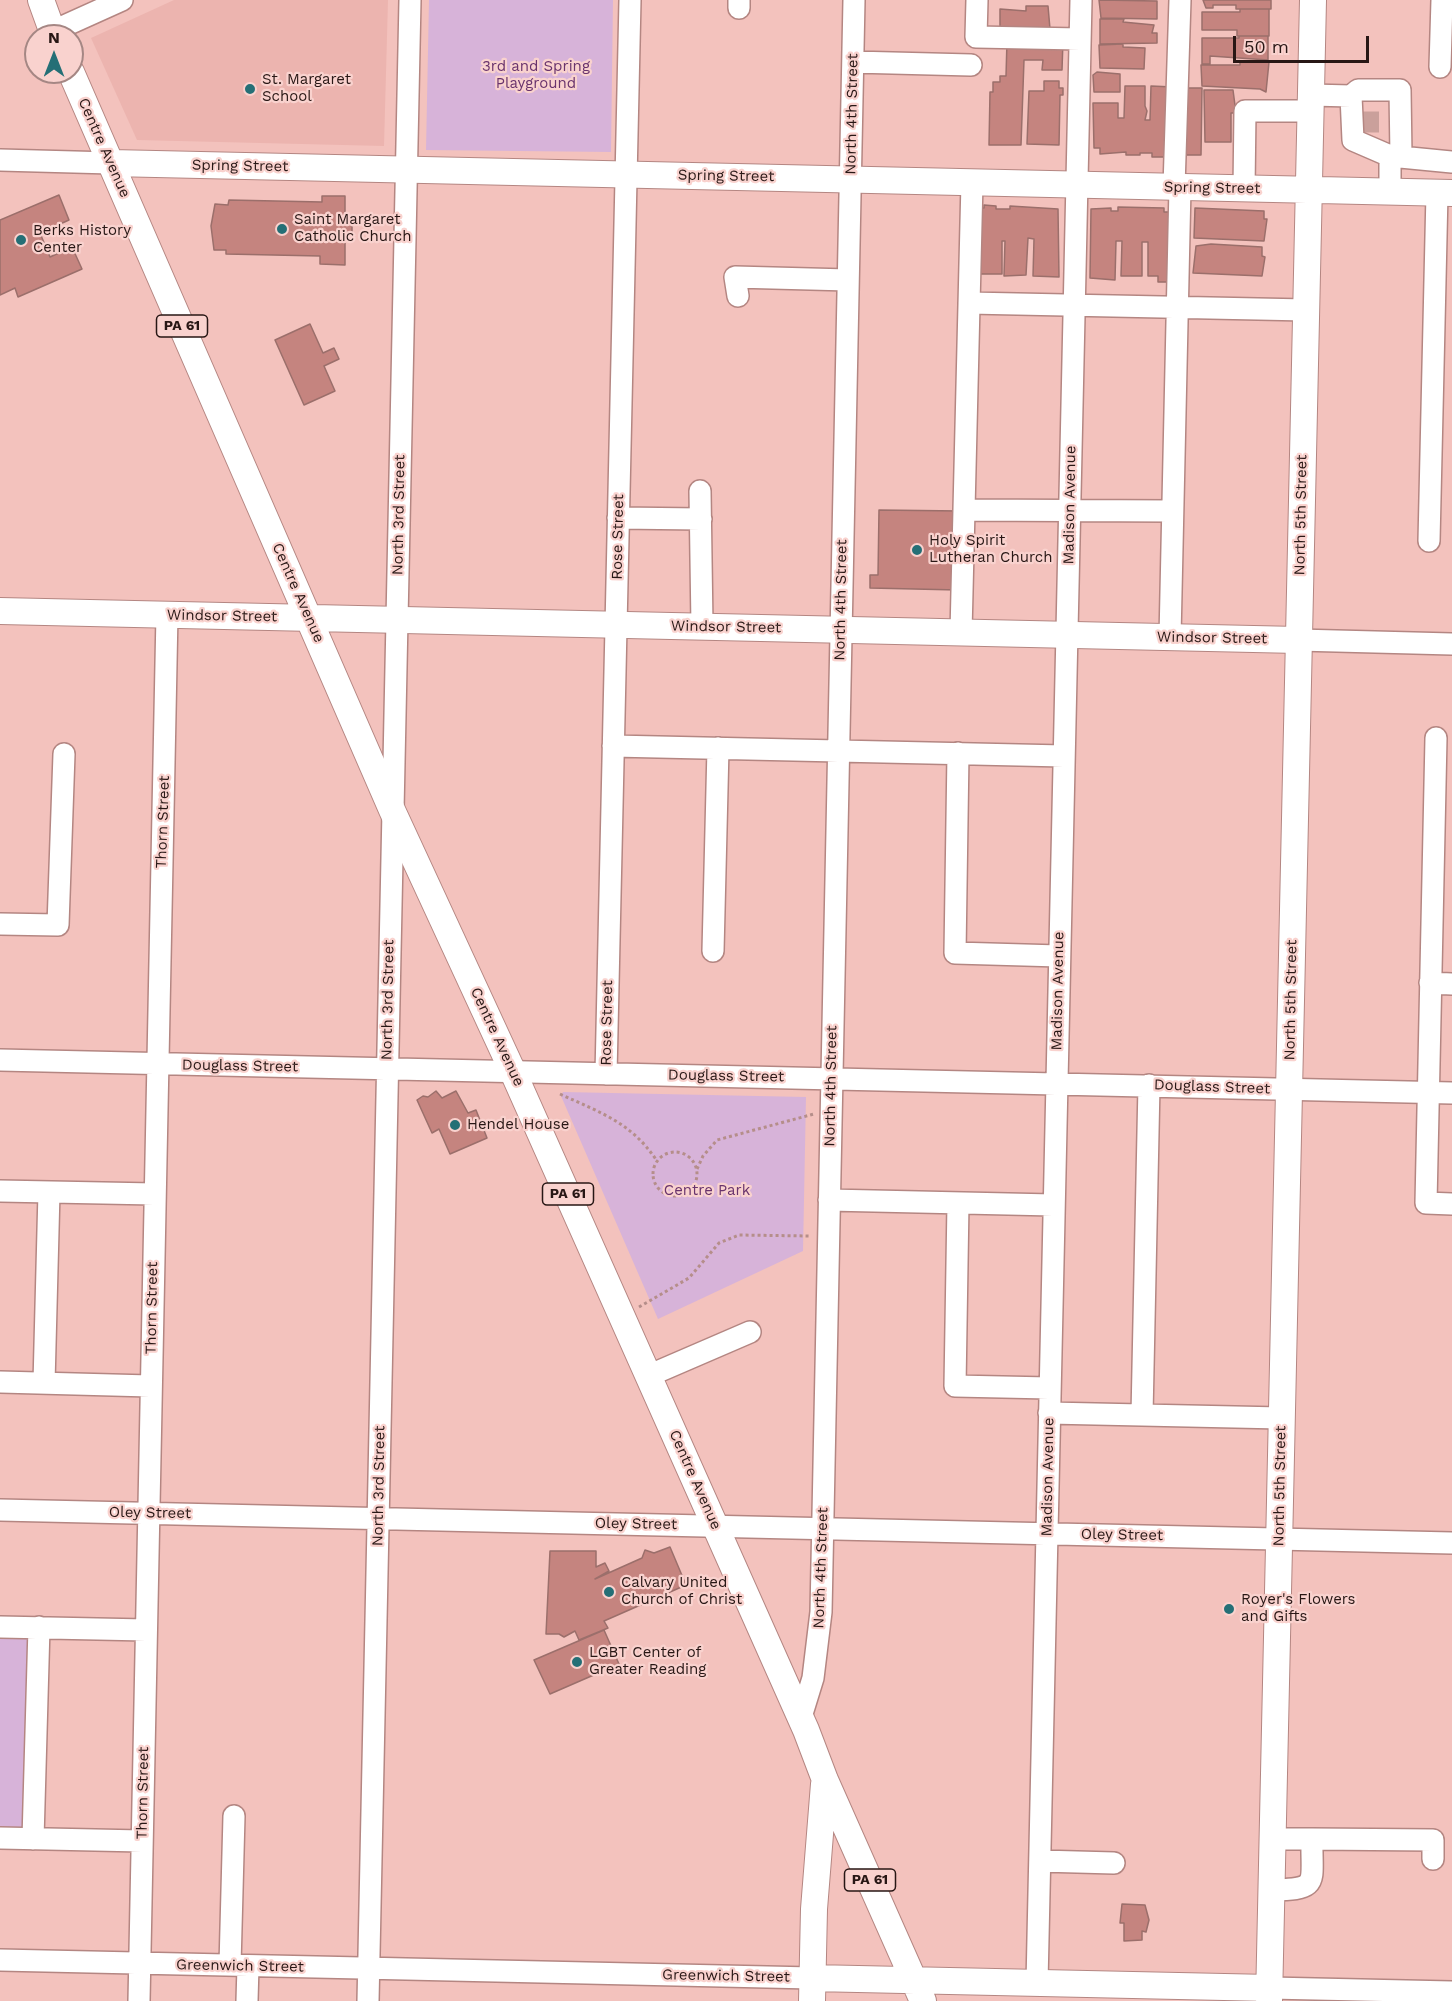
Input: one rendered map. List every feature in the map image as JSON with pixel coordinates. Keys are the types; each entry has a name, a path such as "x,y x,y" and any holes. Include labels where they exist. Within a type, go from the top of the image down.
{"main road":[{"path":"41,0 49,24"},
{"name":"North 5th Street","path":"1269,1994 1313,0"},
{"name":"Centre Avenue","path":"76,84 392,810 513,1072 801,1717 825,1780 919,1991"},
{"name":"Spring Street","path":"111,163 1445,193"},
{"name":"Windsor Street","path":"0,611 1298,640"},
{"name":"PA 61","path":"812,1990 814,1909 825,1780"},
{"name":"Greenwich Street","path":"812,1990 919,1991 1037,1983 1132,1993 1269,1994"}],"street":[{"path":"73,24 122,0"},
{"name":"North 3rd Street","path":"368,2001 410,0"},
{"name":"Rose Street","path":"606,1074 630,0"},
{"name":"North 4th Street","path":"801,1717 813,1678 821,1612 854,0"},
{"path":"977,0 976,37 1080,39"},
{"name":"Madison Avenue","path":"1037,1983 1053,1205 1069,634 1069,512 1081,0"},
{"path":"1170,637 1177,307 1179,0"},
{"path":"1440,67 1442,0"},
{"path":"853,62 971,65"},
{"path":"1244,189 1245,111 1351,96 1358,90 1400,90 1390,122 1396,156 1390,192"},
{"path":"1351,96 1355,122 1353,140 1358,144 1396,156 1452,162"},
{"name":"Spring Street","path":"0,160 111,163"},
{"path":"961,632 972,182"},
{"path":"1429,541 1443,303 1445,193"},
{"path":"738,296 735,277 848,280"},
{"path":"969,303 1306,310"},
{"path":"700,491 702,626"},
{"path":"964,510 1172,511"},
{"path":"618,518 701,519"},
{"name":"Thorn Street","path":"139,2001 156,1064 167,614"},
{"name":"Windsor Street","path":"1298,640 1452,644"},
{"path":"1436,738 1426,1203 1452,1204"},
{"path":"613,746 1064,756"},
{"path":"713,951 718,748"},
{"path":"958,753 955,953 1059,956"},
{"path":"0,924 58,925 64,754"},
{"path":"1430,983 1452,984"},
{"name":"Douglass Street","path":"0,1060 1452,1093"},
{"path":"1142,1415 1149,1085"},
{"path":"0,1191 154,1194"},
{"path":"44,1383 49,1192"},
{"path":"829,1200 1053,1205"},
{"path":"958,1203 955,1386 1049,1388"},
{"path":"648,1376 750,1332"},
{"path":"0,1382 150,1386"},
{"path":"1049,1413 1281,1418"},
{"name":"Oley Street","path":"0,1510 1452,1543"},
{"path":"0,1627 146,1630"},
{"path":"33,1839 39,1628"},
{"path":"234,1816 239,1966 247,2001"},
{"path":"0,1838 142,1841"},
{"path":"1273,1839 1432,1840 1433,1859"},
{"path":"1272,1890 1301,1889 1308,1886 1311,1879 1312,1839"},
{"path":"1040,1861 1114,1863"},
{"name":"Greenwich Street","path":"0,1960 369,1968 812,1990"},
{"name":"Greenwich Street","path":"1269,1994 1452,1992"}],"path":[{"path":"554,1091 616,1120 642,1139 657,1161"},
{"path":"697,1169 692,1160 679,1152 666,1154 657,1161 653,1170 654,1182 662,1192 670,1196 680,1196 691,1190 703,1156 717,1140 831,1109"},
{"path":"622,1317 688,1278 719,1243 739,1235 828,1236"}],"shaded area":[{"name":"St. Margaret School","path":"174,0 388,0 384,146 137,140 91,38"}],"green space":[{"name":"3rd and Spring Playground","path":"429,0 613,0 611,152 426,150"},
{"name":"Centre Park","path":"563,1092 806,1097 803,1251 658,1319 561,1096"},
{"path":"0,1633 31,1633 28,1830 0,1830"}],"building":[{"path":"1099,0 1157,1 1157,19 1101,18"},
{"path":"1203,0 1271,0 1271,9 1236,9 1236,5 1213,5 1213,8 1206,8"},
{"path":"1026,6 1048,6 1050,29 1000,28 1000,9 1026,11"},
{"path":"1240,9 1269,9 1269,36 1237,36 1237,30 1202,30 1202,12 1240,12"},
{"path":"1100,19 1124,19 1123,22 1154,25 1152,33 1157,33 1157,43 1100,44"},
{"path":"1239,36 1268,36 1268,60 1210,56 1210,64 1202,64 1202,38 1239,38"},
{"path":"1063,40 1062,70 1042,70 1043,60 1024,60 1021,145 989,145 990,92 993,92 993,82 1000,82 1000,76 1006,76 1007,41"},
{"path":"1123,44 1123,47 1145,48 1144,69 1100,68 1099,45"},
{"path":"1240,61 1269,62 1266,92 1260,89 1202,86 1201,65 1240,65"},
{"path":"1097,72 1120,74 1120,92 1094,92 1093,75"},
{"path":"1044,81 1059,81 1059,88 1063,88 1063,95 1060,95 1059,145 1027,144 1029,91 1044,91"},
{"path":"1125,86 1145,86 1147,111 1145,120 1150,120 1151,86 1173,87 1167,157 1152,157 1152,153 1100,154 1100,148 1094,148 1093,103 1118,103 1118,118 1124,118"},
{"path":"1184,88 1202,88 1201,155 1183,155"},
{"path":"1204,90 1233,90 1236,113 1231,113 1231,142 1205,142"},
{"name":"Berks History Center","path":"59,195 69,220 40,233 50,257 72,247 82,269 18,297 15,288 0,295 0,220"},
{"name":"Saint Margaret Catholic Church","path":"322,196 345,196 345,216 352,227 352,232 345,240 345,265 320,264 320,256 226,254 226,250 214,250 211,226 215,204 228,205 229,200 322,202"},
{"path":"984,205 996,206 996,209 1010,209 1010,206 1058,209 1059,277 1033,276 1034,239 1028,238 1026,275 1004,276 1005,241 1002,241 1002,274 975,274 974,208 984,208"},
{"path":"1118,207 1164,208 1164,212 1172,212 1171,282 1158,282 1158,276 1148,276 1148,242 1142,242 1142,276 1121,276 1122,241 1116,241 1115,280 1090,278 1091,209 1111,208 1111,211 1118,211"},
{"path":"1195,208 1264,211 1264,219 1267,219 1264,241 1194,238"},
{"path":"1211,244 1262,247 1262,256 1265,257 1262,276 1193,273 1196,246"},
{"path":"310,324 323,353 334,348 339,359 324,366 335,391 304,405 275,340"},
{"name":"Holy Spirit Lutheran Church","path":"879,510 960,511 958,590 870,588 870,575 878,575"},
{"name":"Hendel House","path":"436,1091 442,1098 456,1091 468,1113 476,1110 487,1138 450,1154 439,1129 432,1133 417,1100 423,1096 428,1097"},
{"name":"Calvary United Church of Christ","path":"670,1547 686,1585 604,1621 608,1628 579,1640 575,1631 564,1637 559,1634 546,1634 550,1551 596,1551 596,1567 605,1563 609,1571 595,1579 642,1558 645,1550 654,1553"},
{"name":"LGBT Center of Greater Reading","path":"604,1630 619,1664 550,1694 534,1660"},
{"path":"1122,1904 1145,1905 1149,1920 1146,1932 1142,1931 1142,1940 1124,1941 1124,1923 1120,1923"}],"tunnel":[{"path":"1358,122 1380,122"}],"place":[{"name":"St. Margaret School","path":"250,89"},
{"name":"Saint Margaret Catholic Church","path":"282,229"},
{"name":"Berks History Center","path":"21,240"},
{"name":"Holy Spirit Lutheran Church","path":"917,550"},
{"name":"Hendel House","path":"455,1125"},
{"name":"Calvary United Church of Christ","path":"609,1592"},
{"name":"Royer's Flowers and Gifts","path":"1229,1609"},
{"name":"LGBT Center of Greater Reading","path":"577,1662"}]}
